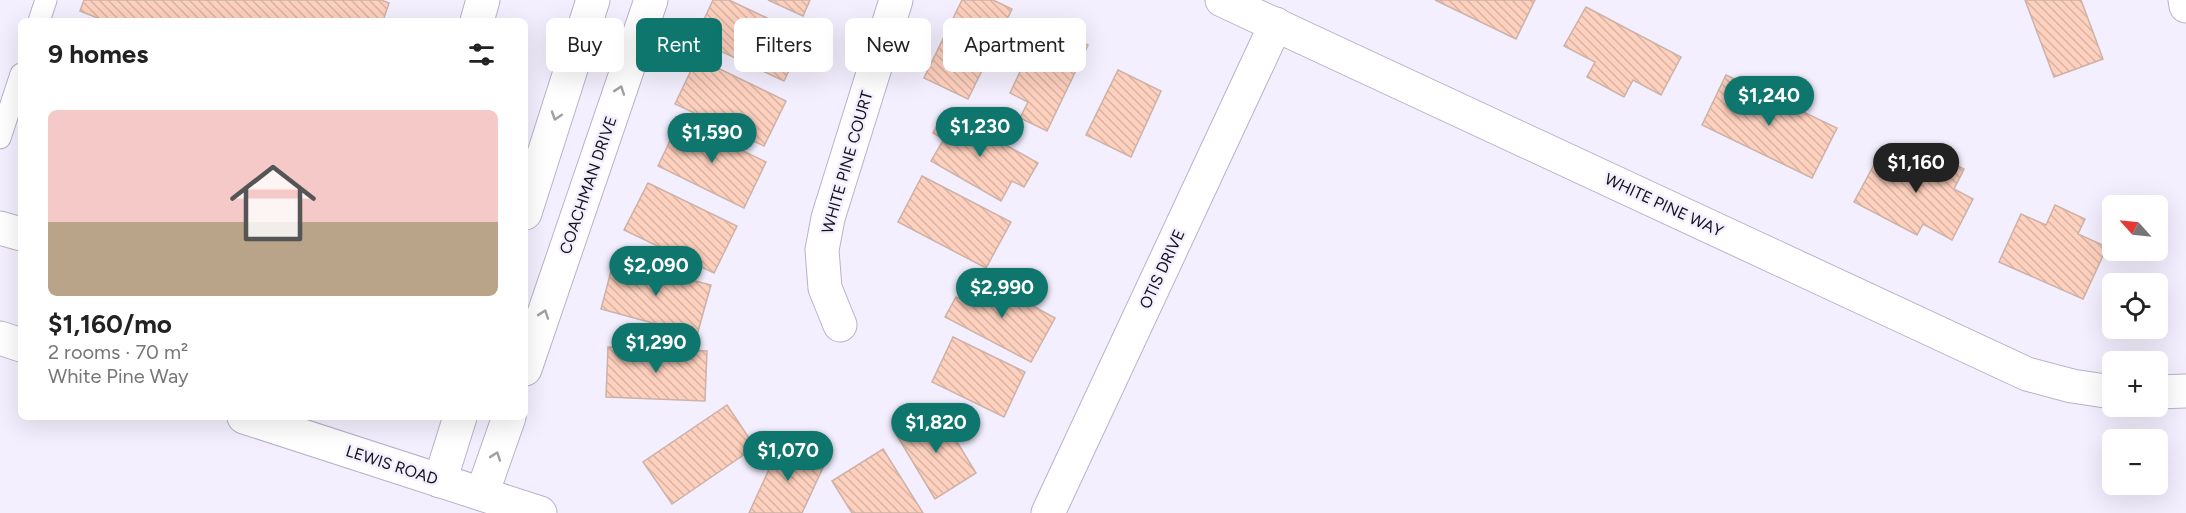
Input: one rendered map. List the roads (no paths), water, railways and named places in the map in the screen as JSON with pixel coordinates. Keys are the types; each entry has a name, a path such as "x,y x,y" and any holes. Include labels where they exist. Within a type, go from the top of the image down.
{"street":[{"path":"478,18 483,0"},
{"path":"528,193 531,173 593,0"},
{"name":"COACHMAN DRIVE","path":"528,360 651,0"},
{"name":"WHITE PINE COURT","path":"840,325 825,288 822,250 828,218 896,0"},
{"name":"WHITE PINE WAY","path":"1222,0 2027,374 2072,386 2102,390"},
{"path":"2185,0 2186,6"},
{"name":"OTIS DRIVE","path":"1048,513 1276,24"},
{"path":"0,228 18,233"},
{"path":"0,338 18,344"},
{"path":"2168,392 2186,391"},
{"name":"LEWIS ROAD","path":"253,420 540,513"},
{"path":"441,481 459,420"},
{"path":"482,494 508,420"}],"lane":[{"path":"40,18 46,0"},
{"path":"0,138 18,84"}]}
